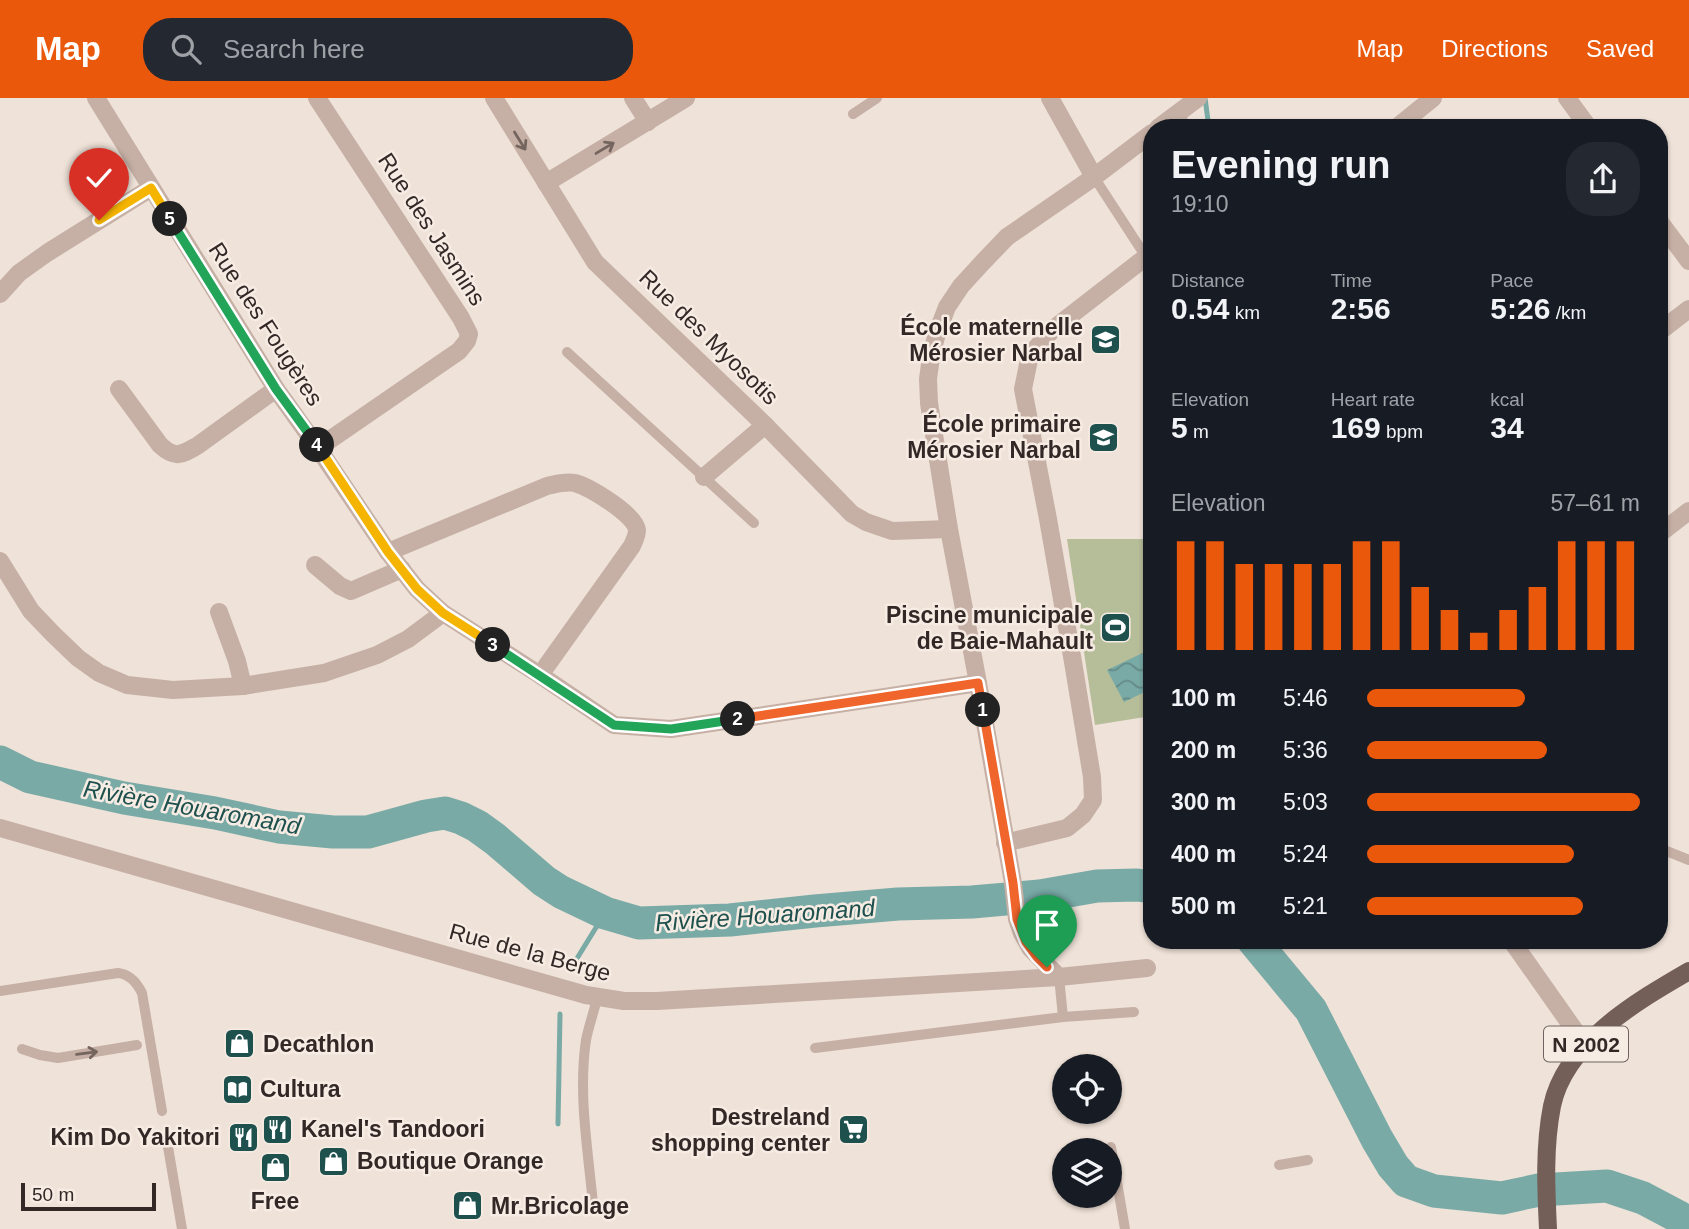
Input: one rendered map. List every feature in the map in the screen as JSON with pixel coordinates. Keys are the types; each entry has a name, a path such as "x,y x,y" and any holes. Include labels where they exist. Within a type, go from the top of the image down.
{"main road":[{"name":"N 2002","path":"1548,1226 1545,1160 1552,1105 1561,1081 1585,1045 1618,1016 1689,971"}],"street":[{"name":"Rue des Fougères","path":"96,98 276,389 388,552 417,589 443,613 614,725 671,729 978,683"},
{"name":"Rue des Jasmins","path":"317,98 469,334 459,351 318,448"},
{"path":"633,98 648,122"},
{"path":"547,183 686,98"},
{"path":"1050,98 1094,177"},
{"path":"1407,119 1433,98"},
{"path":"1567,98 1582,119"},
{"name":"Rue des Myosotis","path":"499,100 595,262 765,425 852,514 892,531 949,529"},
{"path":"1170,119 1189,104"},
{"path":"1059,977 1031,949 1017,919 1013,883 949,529 929,403 928,379 937,333 947,307 961,286 1007,237 1143,140"},
{"path":"0,293 19,273 47,253 151,188"},
{"path":"1668,233 1689,261"},
{"path":"1005,843 1067,828 1083,816 1093,800 1092,777 1073,663 1023,389 1030,355 1053,329 1143,260"},
{"path":"1668,325 1689,309"},
{"path":"120,388 160,445 167,452 176,455 197,446 276,389"},
{"path":"704,477 765,425"},
{"path":"388,552 559,483 572,482 585,487 626,514 637,529 632,546 540,675"},
{"path":"1668,529 1686,518"},
{"path":"0,561 31,611 78,658 99,673 127,685 173,690 243,686 324,673 377,655 408,639 443,613"},
{"path":"315,565 340,586 351,591 402,569"},
{"path":"219,612 243,686"},
{"name":"Rue de la Berge","path":"0,828 597,998 657,1001 1059,977 1147,968"},
{"path":"1517,949 1585,1045"}],"lane":[{"path":"853,114 877,98"},
{"path":"1094,177 1143,246"},
{"path":"567,352 754,523"},
{"path":"1668,852 1689,860"},
{"path":"0,991 118,973 129,976 142,993 162,1111"},
{"path":"1059,977 1063,1017"},
{"path":"593,1204 583,1094 586,1043 597,998"},
{"path":"815,1048 1063,1017 1135,1012"},
{"path":"22,1049 58,1058 137,1045"},
{"path":"167,1141 182,1229"},
{"path":"1279,1165 1308,1160"},
{"path":"1121,1208 1125,1229"}],"green space":[{"name":"Piscine municipale de Baie-Mahault","path":"1067,539 1143,539 1143,717 1095,725"}],"water":[{"path":"1143,653 1143,693 1124,702 1107,670"}],"waterway":[{"path":"1205,98 1208,119"},
{"name":"Rivière Houaromand","path":"0,762 30,777 279,827 368,832 445,813 477,826 561,892 605,913 639,923 730,920 898,904 972,902 1040,896 1097,886 1143,886"},
{"path":"576,960 605,913"},
{"name":"Rivière Houaromand","path":"1260,949 1311,1010 1377,1139 1393,1166 1406,1181 1434,1191 1502,1198 1539,1190 1607,1186 1643,1198 1679,1217 1689,1226"},
{"path":"558,1124 560,1014"}],"place":[{"name":"École maternelle Mérosier Narbal","path":"1106,340"},
{"name":"École primaire Mérosier Narbal","path":"1104,437"},
{"name":"Piscine municipale de Baie-Mahault","path":"1116,628"},
{"name":"Decathlon","path":"240,1044"},
{"name":"Cultura","path":"237,1089"},
{"name":"Kanel's Tandoori","path":"278,1129"},
{"name":"Destreland shopping center","path":"853,1130"},
{"name":"Kim Do Yakitori","path":"243,1137"},
{"name":"Boutique Orange","path":"334,1161"},
{"name":"Free","path":"275,1167"},
{"name":"Mr.Bricolage","path":"468,1206"}],"route":[{"path":"99,220 151,188 276,389 388,552 417,589 443,613 614,725 671,729 978,683 1017,919 1026,942 1047,967"}]}
